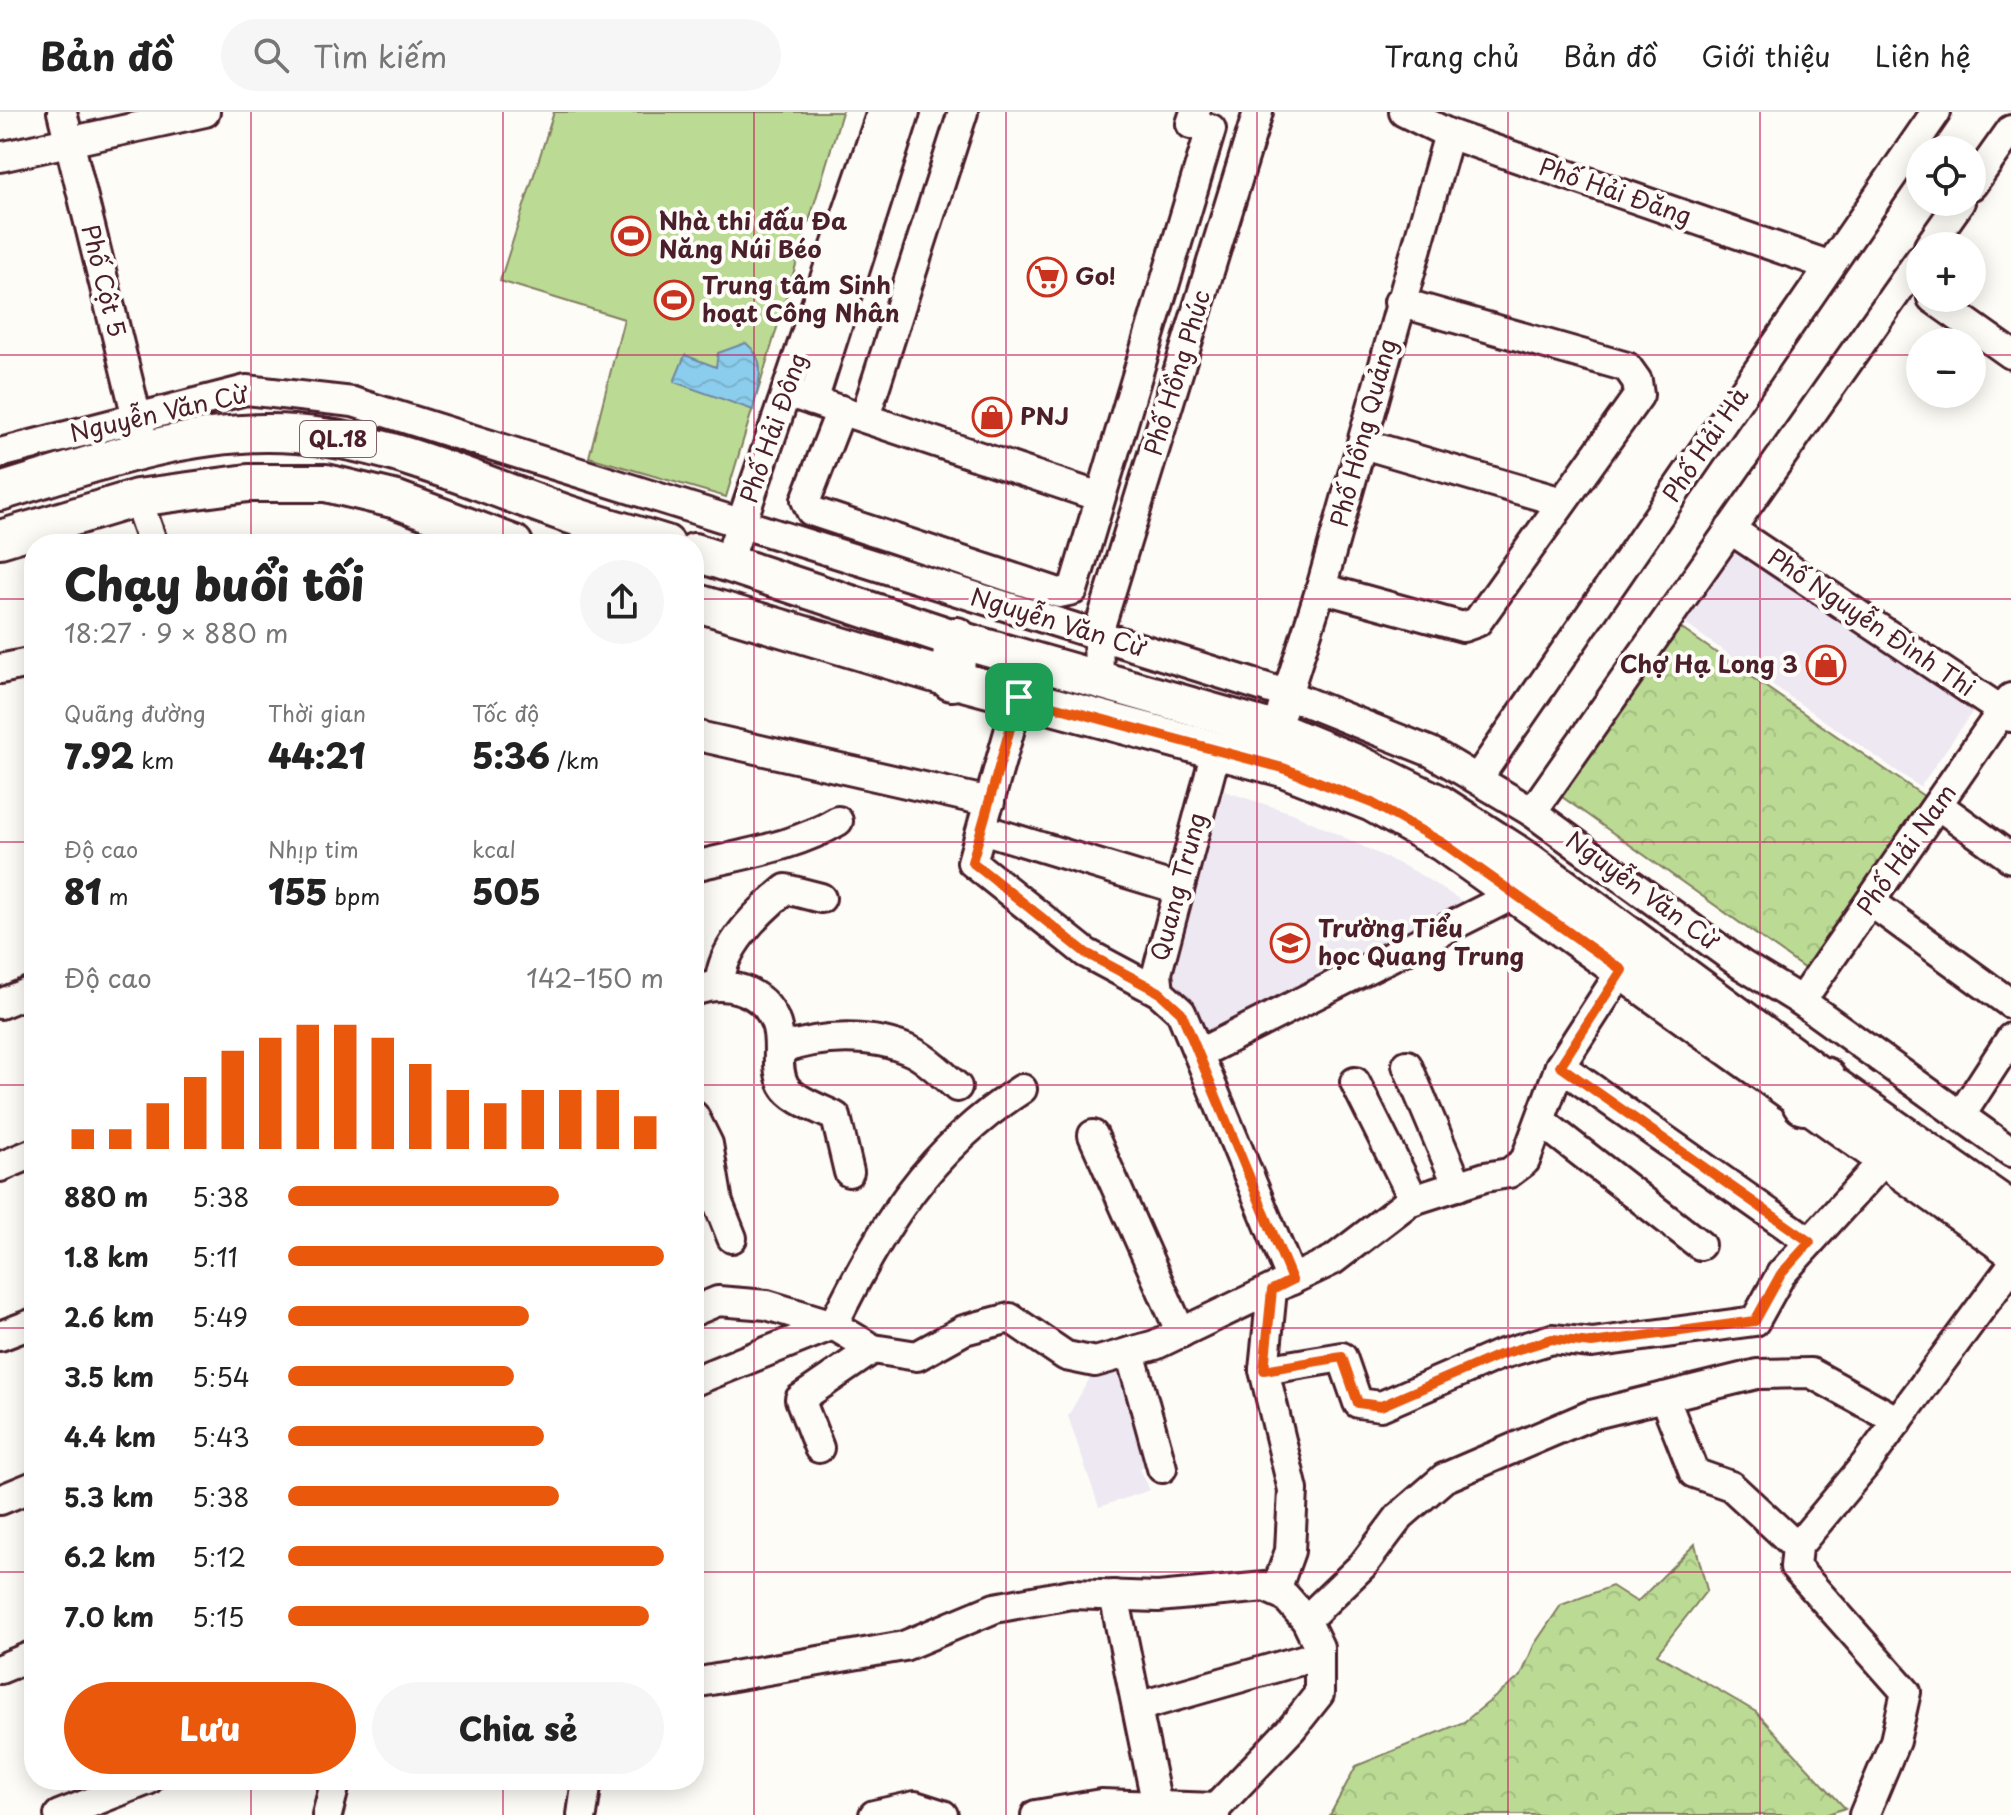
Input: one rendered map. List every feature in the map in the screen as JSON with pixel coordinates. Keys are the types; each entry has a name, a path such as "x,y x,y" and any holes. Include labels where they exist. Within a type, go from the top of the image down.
{"main road":[{"name":"Nguyễn Văn Cừ","path":"0,492 140,432 329,437 410,455 564,512 634,534"},
{"name":"QL.18","path":"0,539 137,498 248,483 326,483 397,500 487,534"},
{"name":"Nguyễn Văn Cừ","path":"704,555 728,562 954,659 1019,697 1283,768 1372,803 1443,843 1522,878 1715,999 1886,1158 2011,1249"},
{"name":"Nguyễn Văn Cừ","path":"704,604 954,659 1099,680 1275,730 1358,764 1440,804 1622,970 2011,1210"}],"street":[{"name":"Phố Cột 5","path":"62,112 140,432"},
{"path":"0,157 205,112"},
{"name":"Phố Hải Đông","path":"728,562 741,523 800,396 882,112"},
{"path":"905,112 800,396 1100,497"},
{"path":"963,112 853,414 806,500 811,511 1059,593 1073,590 1211,129 1191,124 1195,112"},
{"name":"Phố Hồng Phúc","path":"1099,680 1098,633 1258,112"},
{"name":"Phố Hải Đăng","path":"1404,112 1449,134 1828,265"},
{"name":"Phố Hải Hà","path":"1478,778 1936,112"},
{"path":"1986,165 2011,130"},
{"name":"Phố Hồng Quảng","path":"1275,730 1321,588 1363,444 1399,302 1449,134"},
{"path":"1200,1053 1522,878 1544,820 1730,529 1906,288"},
{"path":"1321,588 1470,626 1483,616 1639,395 1640,388 1627,367 1399,302"},
{"path":"1952,312 2011,354"},
{"name":"Nguyễn Văn Cừ","path":"0,453 140,432 246,390 353,402 1286,694 1431,752 1478,778 1544,820 1742,965 1801,1001 2011,1152"},
{"path":"1363,444 1562,502"},
{"path":"137,498 150,534"},
{"name":"Phố Nguyễn Đình Thi","path":"1730,529 2008,709"},
{"path":"1049,621 1059,593"},
{"path":"0,669 24,664"},
{"path":"1019,697 972,862 1086,953 1159,992"},
{"name":"Phố Hải Nam","path":"1801,1001 2008,709"},
{"path":"704,738 986,816 1179,889"},
{"name":"Quang Trung","path":"1216,751 1157,973 1159,992 1181,1012 1200,1053 1282,1285"},
{"path":"1938,805 2011,858"},
{"path":"704,864 782,845 816,834 838,821"},
{"path":"707,989 759,910 786,889 821,898"},
{"path":"1871,902 2011,1004"},
{"path":"1715,999 1742,965"},
{"path":"704,1307 718,1301 767,1305 833,1325 873,1349 917,1356 964,1330 1010,1318 1066,1356 1095,1362 1130,1352 1181,1333 1333,1260 1414,1200 1509,1173 1525,1161 1542,1122 1560,1066 1622,970"},
{"path":"707,989 740,987 761,1001 776,1022 779,1072 790,1094 836,1117 849,1172"},
{"path":"0,1004 24,994"},
{"path":"779,1050 800,1043 846,1038 884,1041 916,1053 957,1087"},
{"path":"1961,1115 2011,1038"},
{"path":"1407,1065 1458,1186"},
{"path":"1560,1066 1810,1242"},
{"path":"1355,1082 1414,1200"},
{"path":"704,1377 833,1325 869,1253 910,1189 941,1152 976,1121 1022,1089"},
{"path":"1542,1122 1700,1245"},
{"path":"1093,1135 1181,1333"},
{"path":"704,1136 718,1203 732,1238"},
{"path":"0,1167 24,1157"},
{"path":"1264,1370 1342,1357 1358,1403 1381,1406 1499,1355 1552,1339 1592,1343 1755,1321 1781,1274 1886,1158"},
{"path":"1864,1815 1895,1741 1906,1692 1795,1567 1797,1547 1898,1421 2011,1267"},
{"path":"1276,1590 1290,1551 1293,1490 1264,1370 1282,1285"},
{"path":"0,1336 24,1327"},
{"path":"819,1448 800,1399 873,1349"},
{"path":"1130,1352 1162,1468"},
{"path":"1306,1620 1363,1565 1400,1516 1444,1478 1591,1415 1757,1374 1811,1373 1898,1421"},
{"path":"1664,1397 1694,1473 1731,1486 1797,1547"},
{"path":"0,1500 24,1490"},
{"path":"704,1681 904,1646 995,1608 1071,1594 1158,1597 1253,1587 1276,1590 1306,1620 1319,1655 1319,1694 1215,1812 1101,1804 1036,1815"},
{"path":"1114,1595 1157,1806"},
{"path":"1137,1707 1319,1655"},
{"path":"0,1669 24,1659"},
{"path":"59,1815 123,1790"},
{"path":"582,1815 586,1790"},
{"path":"874,1815 915,1806 943,1815"}],"shaded area":[{"name":"Chợ Hạ Long 3","path":"1733,543 1973,711 1920,787 1678,619"},
{"name":"Trường Tiểu học Quang Trung","path":"1224,791 1295,814 1414,871 1470,906 1219,1044 1166,981"},
{"path":"1127,1366 1153,1462 1140,1469 1150,1490 1099,1507 1068,1416 1091,1376"}],"green space":[{"name":"Trung tâm Sinh hoạt Công Nhân","path":"554,112 842,112 726,497 589,457 624,319 500,281"},
{"path":"1676,625 1928,799 1805,969 1558,794"},
{"path":"1695,1544 1707,1590 1657,1654 1756,1712 1845,1808 1825,1815 1330,1815 1356,1766 1464,1722 1521,1676 1534,1645 1561,1605 1612,1586 1637,1602"}],"water":[{"path":"746,343 760,365 753,410 674,382 685,355 716,367 718,353"}],"place":[{"name":"Nhà thi đấu Đa Năng Núi Béo","path":"631,236"},
{"name":"Go!","path":"1047,277"},
{"name":"Trung tâm Sinh hoạt Công Nhân","path":"674,300"},
{"name":"PNJ","path":"992,417"},
{"name":"Chợ Hạ Long 3","path":"1826,665"},
{"name":"Trường Tiểu học Quang Trung","path":"1290,943"}],"route":[{"path":"1019,697 1283,768 1372,803 1443,843 1622,970 1560,1066 1810,1242 1781,1274 1755,1321 1698,1332 1592,1343 1552,1339 1499,1355 1381,1406 1358,1403 1342,1357 1264,1370 1272,1290 1292,1280 1181,1012 1159,992 1086,953 972,862 1019,697"}]}
